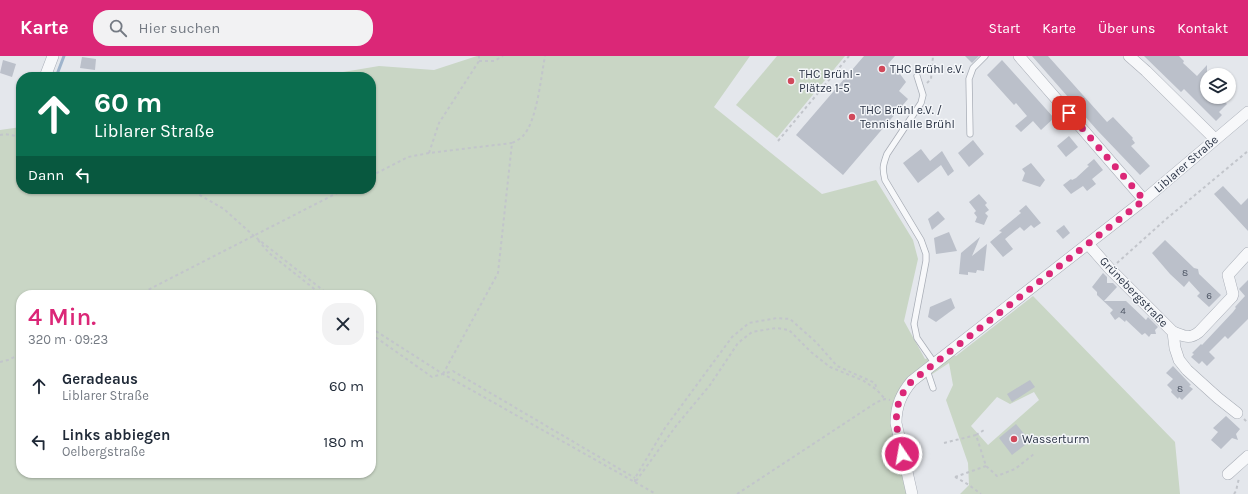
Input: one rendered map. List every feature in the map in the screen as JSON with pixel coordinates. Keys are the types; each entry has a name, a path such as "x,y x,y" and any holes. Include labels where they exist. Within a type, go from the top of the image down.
{"street":[{"path":"47,72 53,56"},
{"path":"1019,56 1144,200"},
{"path":"1129,56 1215,139"},
{"name":"Liblarer Straße","path":"899,402 905,389 912,381 1144,200 1248,112"},
{"name":"Grünebergstraße","path":"1088,244 1110,269 1173,332 1175,348 1179,360 1187,370 1237,413"},
{"path":"1173,332 1190,337 1199,332 1232,297 1228,275 1248,253"},
{"path":"899,402 896,413 896,423 912,494"},
{"path":"1228,474 1248,456"}],"lane":[{"path":"970,134 969,79 973,68 985,56"},
{"path":"917,76 923,95 921,103 888,154 882,170 885,180 921,240 926,254 914,324 917,338 931,367 933,388"}],"path":[{"path":"429,153 439,123 479,61 479,56"},
{"path":"479,61 494,61 503,56"},
{"path":"376,173 408,157 512,143 522,137 530,126 534,113 545,56"},
{"path":"778,141 849,56"},
{"path":"922,91 931,78 933,56"},
{"path":"0,134 16,136"},
{"path":"442,374 498,274 512,143"},
{"path":"1110,269 1165,220 1248,151"},
{"path":"198,194 224,209 254,236 323,290"},
{"path":"148,290 335,194"},
{"path":"254,236 269,253 316,290"},
{"path":"635,482 635,478 665,428 732,338 749,324 777,318 790,319 816,342 838,366 875,383 877,390"},
{"path":"635,482 676,426 710,384 738,343 752,332 776,328 788,330 811,352 830,367 864,381 877,390 885,399"},
{"path":"376,331 442,374 656,494"},
{"path":"376,338 432,377 452,371 635,478"},
{"path":"0,362 16,356"},
{"path":"737,494 877,402 885,399 899,402"},
{"path":"944,443 976,435 984,430"},
{"path":"976,435 986,466 997,476 1015,469 1034,454"},
{"path":"980,494 969,485 955,477 986,466"}],"green space":[{"path":"477,56 750,56 714,107 822,194 876,180 913,240 918,259 904,321 925,359 945,352 956,356 1033,296 1175,442 1180,494 960,494 969,485 968,463 946,400 953,385 949,363 911,388 899,413 915,494 0,494 0,130 16,128 16,194 376,194 376,72 343,72 379,66 434,70","holes":["1034,392 1039,400 988,445 971,426 997,397 1010,404"]},
{"name":"THC Brühl - Plätze 1-5","path":"777,56 845,56 777,138 736,105"}],"building":[{"name":"THC Brühl e.V. / Tennishalle Brühl","path":"864,56 895,56 888,64 898,75 900,74 906,82 899,91 908,99 843,175 796,135"},
{"path":"965,56 979,56 972,63"},
{"path":"1032,56 1048,56 1107,122 1113,117 1133,138 1132,139 1135,143 1131,146 1150,166 1140,175 1097,130"},
{"path":"1144,56 1179,56 1184,61 1183,63 1197,76 1200,73 1200,104 1227,104 1219,112 1222,115 1216,121 1184,89 1181,92"},
{"path":"82,57 96,59 95,70 80,68"},
{"path":"3,60 16,64 12,77 0,73"},
{"path":"1002,60 1054,118 1041,130 1033,121 1021,132 1015,126 1027,116 1016,103 1014,105 987,75"},
{"path":"1069,136 1078,147 1066,157 1057,146"},
{"path":"973,140 984,154 969,167 958,153"},
{"path":"921,149 930,161 942,151 954,171 948,176 941,165 918,183 903,163"},
{"path":"1094,159 1103,170 1092,179 1096,184 1087,191 1083,186 1071,194 1063,185 1071,179 1076,178"},
{"path":"1031,163 1045,180 1040,187 1022,181 1025,173 1022,169"},
{"path":"1223,186 1241,205 1248,198 1248,231 1214,194"},
{"path":"979,194 987,203 985,205 989,210 985,213 988,216 984,225 975,222 977,217 974,213 976,211 969,202"},
{"path":"1026,205 1041,223 1034,228 1031,225 1024,231 1020,227 1005,239 1013,249 1003,257 990,242 1002,232 999,231 1021,213 1019,211"},
{"path":"938,211 945,219 932,230 928,219"},
{"path":"1064,225 1070,233 1063,239 1056,231"},
{"path":"949,232 957,251 936,254 934,238"},
{"path":"980,237 972,256 987,244 984,271 977,270 976,273 968,272 968,275 959,274 961,253"},
{"path":"1165,240 1194,268 1198,269 1199,274 1221,295 1209,307 1197,296 1200,293 1189,281 1184,287 1170,274 1152,253"},
{"path":"1103,273 1107,277 1107,283 1113,283 1117,287 1104,301 1126,301 1146,320 1148,317 1158,327 1155,330 1156,334 1151,334 1149,337 1145,333 1142,335 1126,320 1125,322 1119,317 1115,320 1110,313 1113,310 1097,295 1097,292 1092,287"},
{"path":"1248,280 1248,319 1228,339 1225,336 1209,352 1215,358 1207,366 1202,361 1199,364 1191,357 1194,354 1192,353 1201,344 1202,345 1233,312 1236,308 1235,307 1245,296 1239,289"},
{"path":"951,298 955,308 936,322 928,317 930,307"},
{"path":"1173,366 1193,389 1182,400 1179,397 1178,399 1171,392 1172,390 1167,385 1173,379 1166,373"},
{"path":"1030,380 1035,387 1012,402 1007,394"},
{"path":"1226,416 1240,429 1236,434 1238,440 1232,438 1221,449 1211,440 1218,432 1213,428"},
{"name":"Wasserturm","path":"1016,424 1030,441 1012,455 999,438"}],"waterway":[{"path":"58,72 64,56"}],"place":[{"name":"THC Brühl e.V.","path":"882,69"},
{"name":"THC Brühl - Plätze 1-5","path":"791,81"},
{"name":"THC Brühl e.V. / Tennishalle Brühl","path":"852,117"},
{"name":"Wasserturm","path":"1014,439"}],"route":[{"path":"902,454 896,423 896,413 900,397 912,381 1144,200 1069,113"}]}
